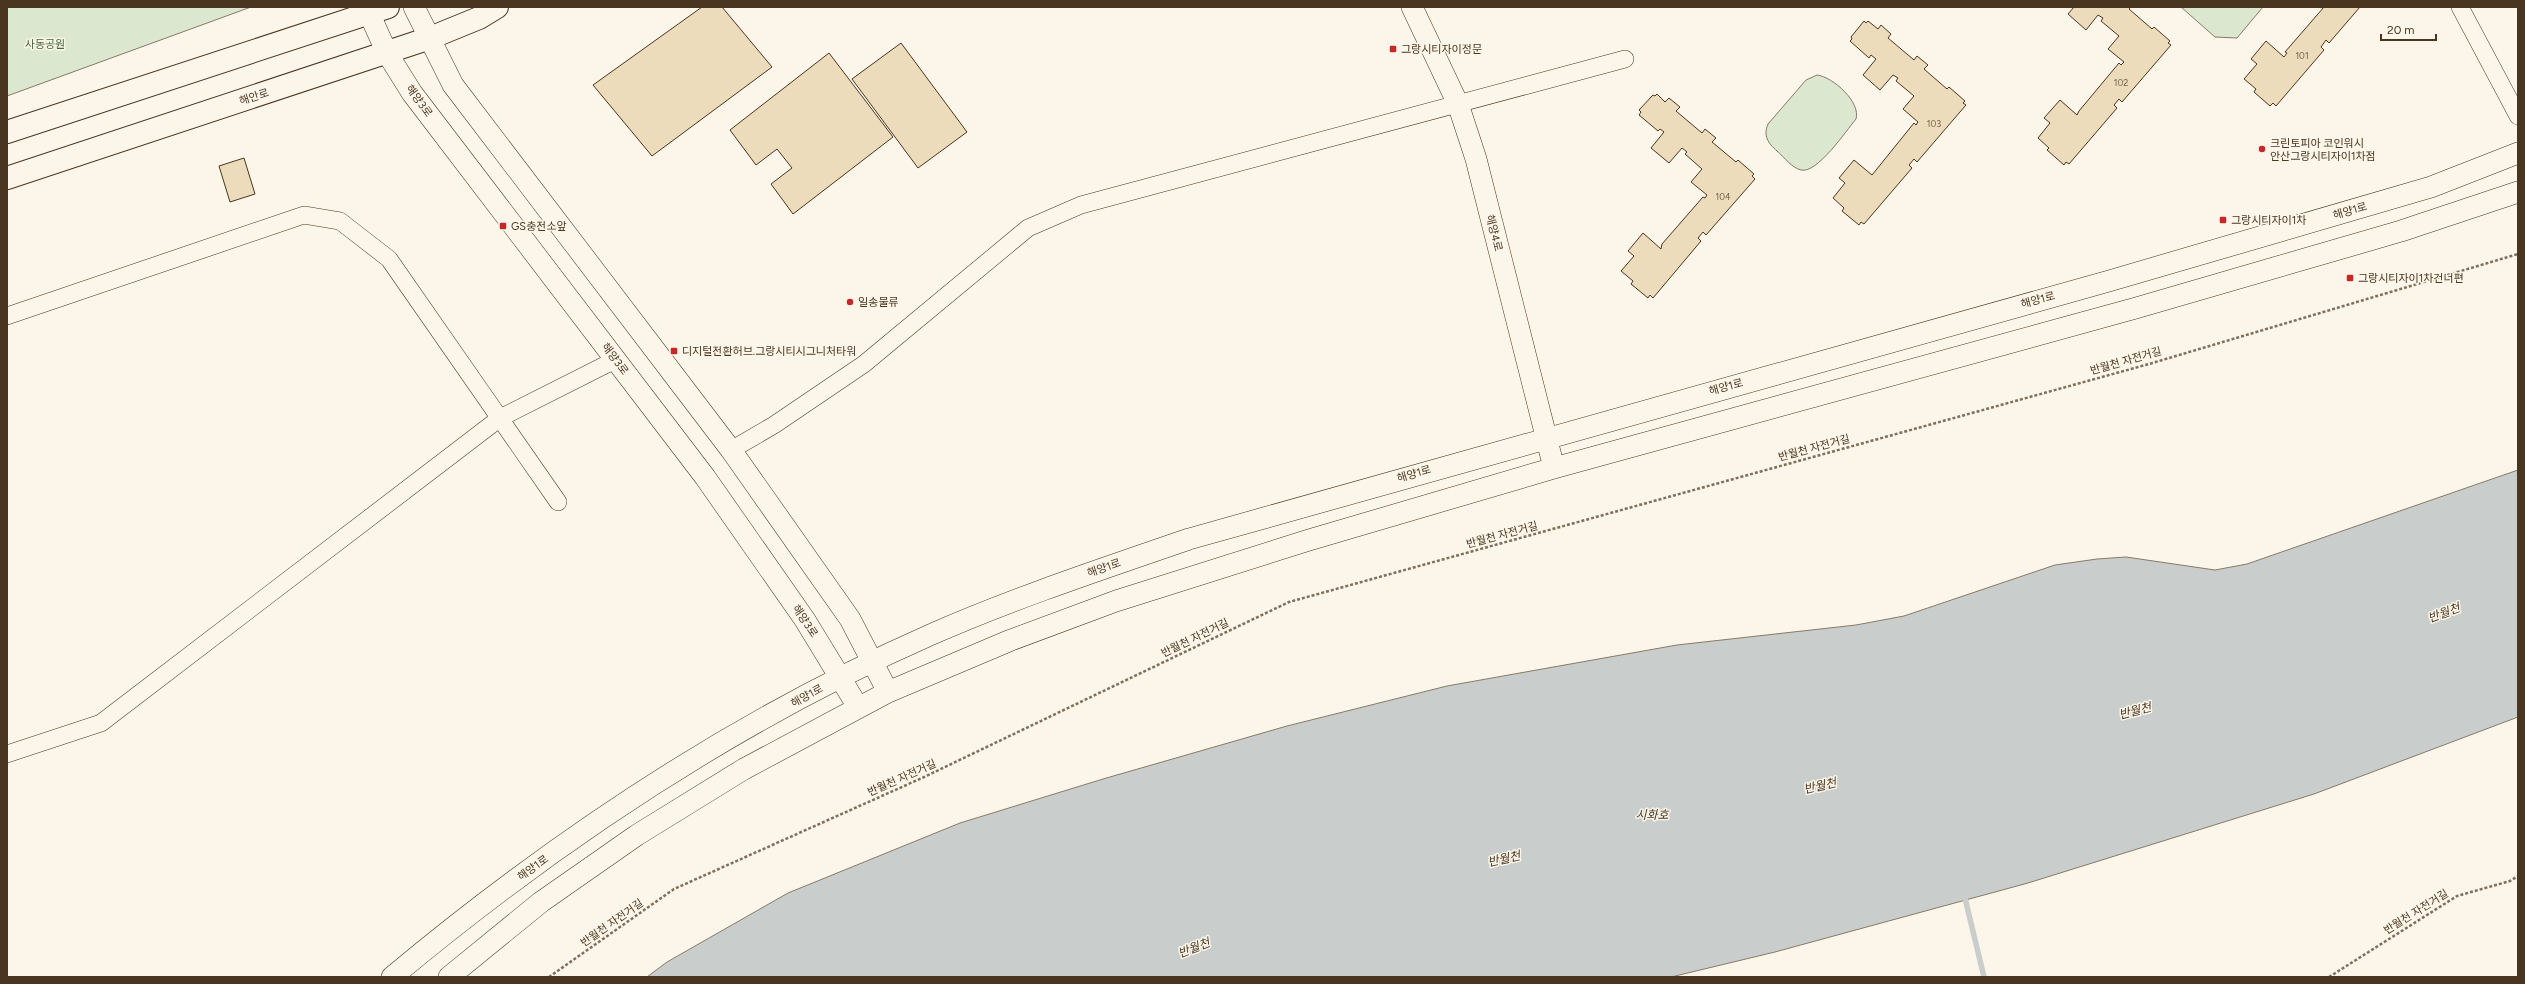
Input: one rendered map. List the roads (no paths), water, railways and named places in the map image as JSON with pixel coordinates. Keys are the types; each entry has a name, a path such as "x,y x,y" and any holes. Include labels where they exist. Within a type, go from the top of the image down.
{"main road":[{"name":"해안로","path":"7,178 430,38 479,18 497,7"},
{"path":"7,132 379,10"}],"street":[{"path":"414,7 453,85 731,450 850,619 888,692"},
{"name":"해양4로","path":"1412,7 1458,104 1476,159 1554,468"},
{"path":"2460,7 2518,116"},
{"name":"해양3로","path":"379,10 387,53 412,93 705,477 808,625 858,707"},
{"path":"731,450 774,425 864,364 1028,228 1081,206 1625,59"},
{"name":"해양1로","path":"392,977 441,936 524,874 629,799 748,728 840,678 930,635 1075,578 1189,539 1546,437 2109,281 2431,187 2518,153"},
{"path":"449,977 541,902 636,835 744,769 888,692 1011,640 1116,601 1309,540 1554,468 2136,308 2401,231 2518,192"},
{"path":"7,316 304,215 340,221 389,259 558,502"},
{"path":"7,754 101,723 500,418 615,360"}],"water":[{"name":"시화호","path":"2518,470 2518,717 2314,794 2028,883 1775,952 1671,977 647,977 667,962 788,893 960,823 1103,779 1287,726 1447,686 1677,645 1856,625 1904,616 2055,565 2097,559 2126,557 2215,570 2247,564"}],"waterway":[{"path":"1964,894 1984,977"}],"place":[{"name":"그랑시티자이정문","path":"1393,49"},
{"name":"크린토피아 코인워시 안산그랑시티자이1차점","path":"2262,149"},
{"name":"그랑시티자이1차","path":"2223,220"},
{"name":"GS충전소앞","path":"503,226"},
{"name":"그랑시티자이1차건너편","path":"2350,278"},
{"name":"일송물류","path":"850,302"},
{"name":"디지털전환허브.그랑시티시그니처타워","path":"674,351"}],"park label":[{"name":"사동공원","path":"45,44"}],"water label":[{"name":"반월천","path":"2444,613"},
{"name":"반월천","path":"2135,711"},
{"name":"반월천","path":"1820,786"},
{"name":"반월천","path":"1504,859"},
{"name":"반월천","path":"1194,948"}]}
